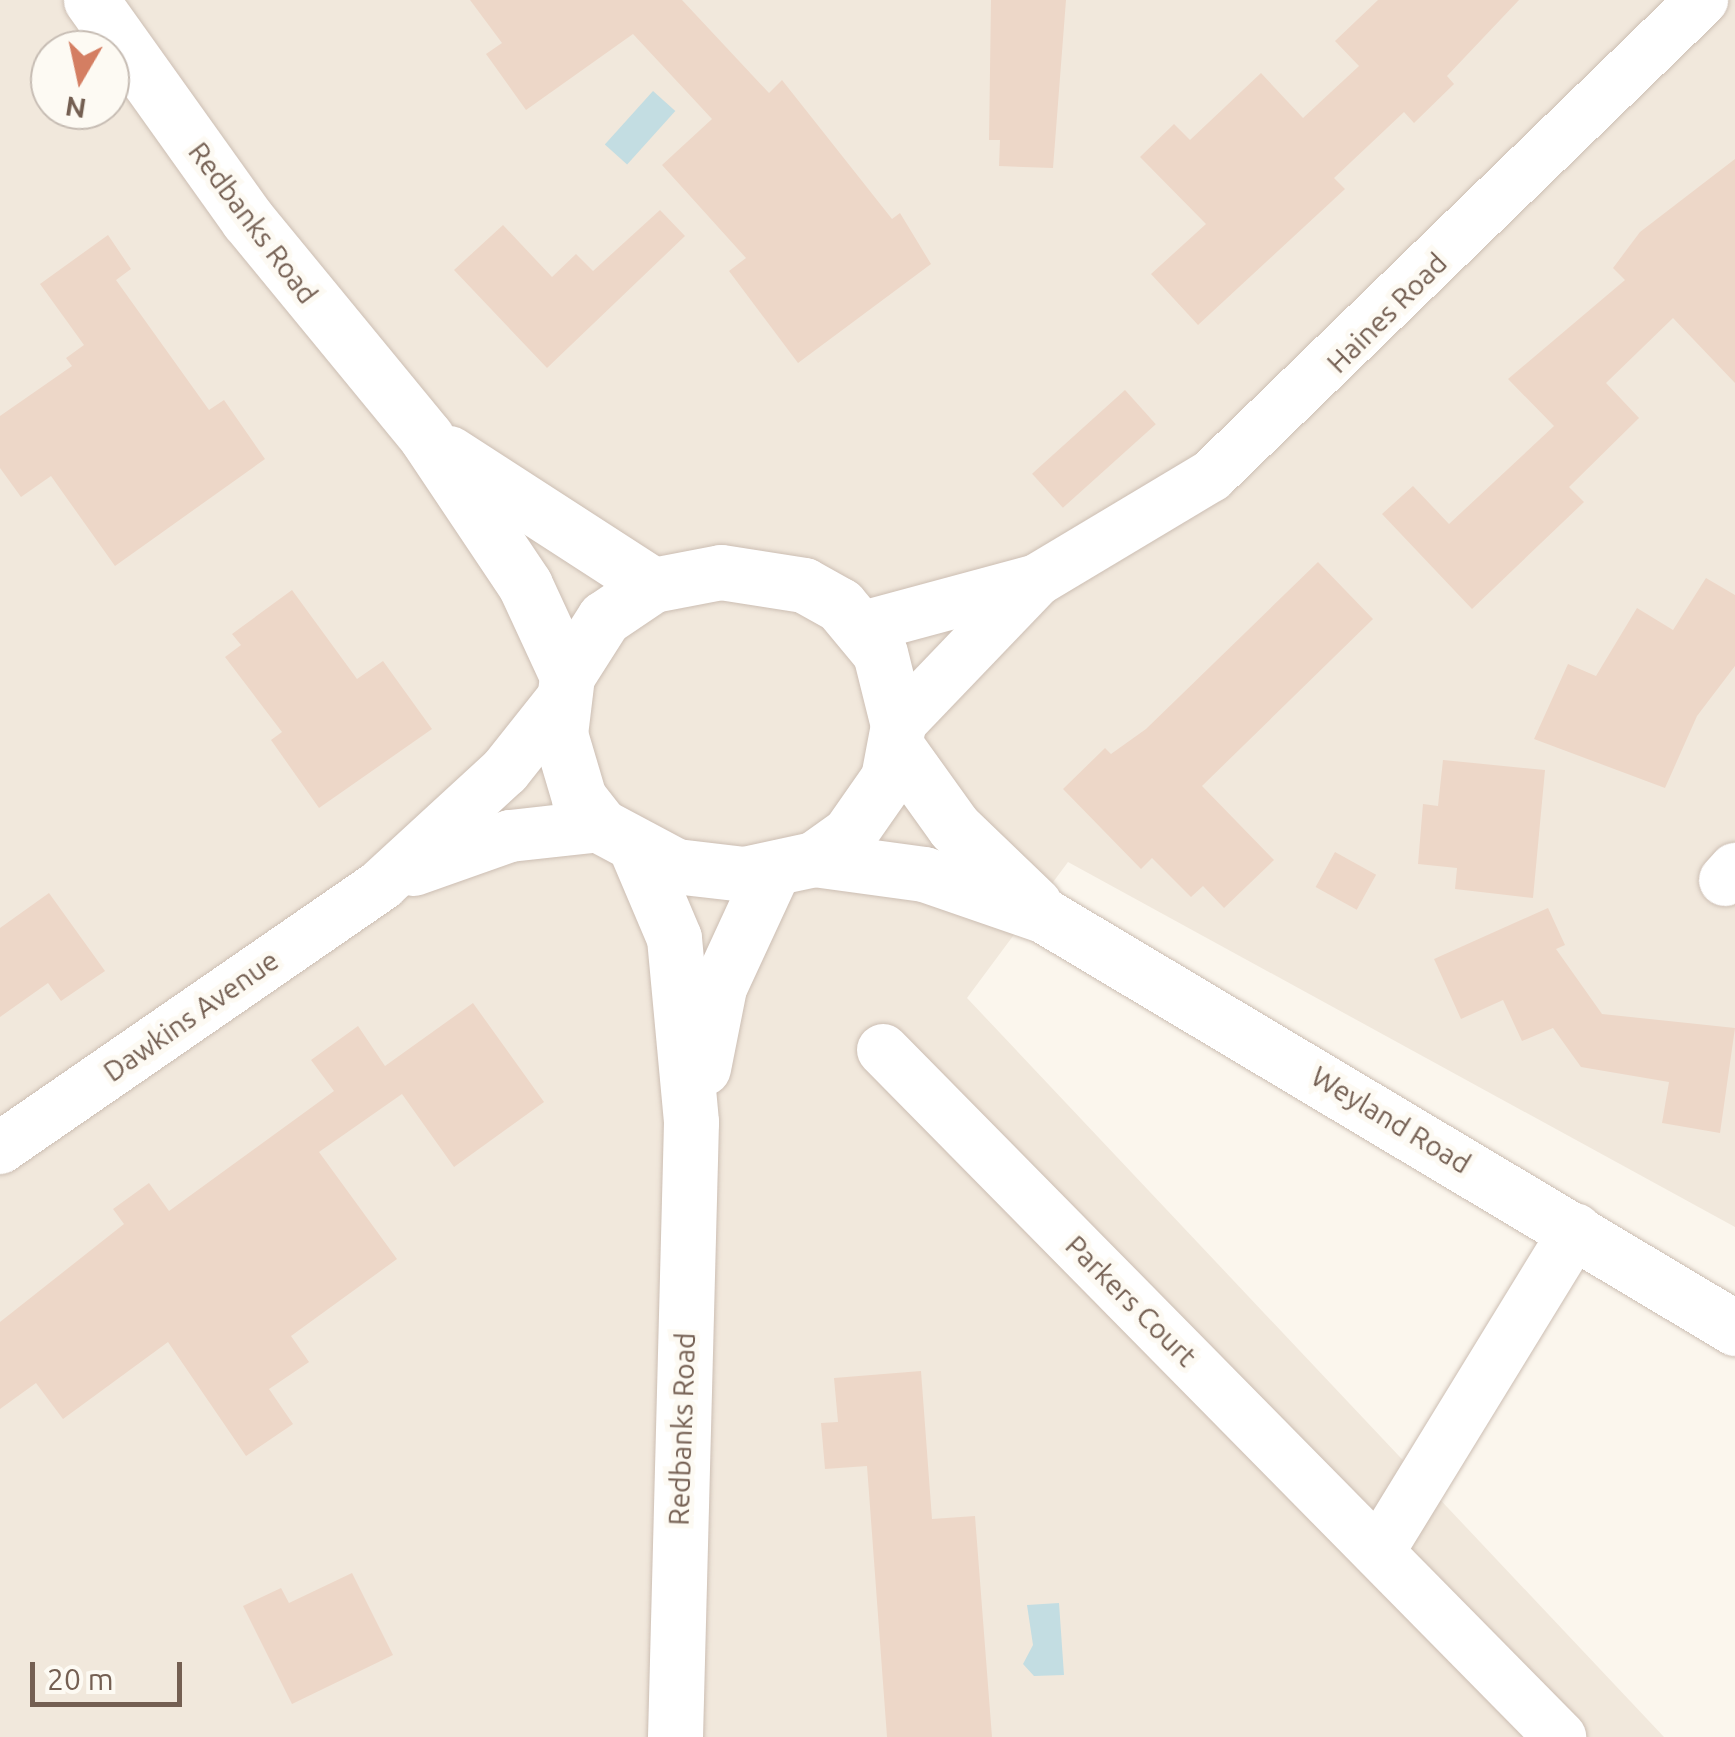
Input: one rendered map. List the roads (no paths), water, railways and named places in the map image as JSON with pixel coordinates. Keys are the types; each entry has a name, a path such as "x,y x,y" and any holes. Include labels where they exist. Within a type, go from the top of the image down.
{"main road":[{"name":"Redbanks Road","path":"92,0 248,220 426,437 525,585 565,687"},
{"name":"Redbanks Road","path":"426,437 653,585"},
{"path":"721,572 764,575 804,584 863,627 893,686 897,736 871,810 794,864 712,873 619,840 565,763 565,687 604,618 653,585 721,572"},
{"name":"Weyland Road","path":"897,736 954,827 1045,916"},
{"name":"Redbanks Road","path":"619,840 674,938 691,1122 675,1737"},
{"name":"Redbanks Road","path":"691,1122 720,986 794,864"},
{"name":"Weyland Road","path":"794,864 924,874 1045,916 1735,1328"}],"street":[{"name":"Haines Road","path":"863,627 1037,580 1211,476 1276,422 1702,0"},
{"name":"Haines Road","path":"897,736 1037,580"},
{"name":"Dawkins Avenue","path":"0,1148 382,884 505,771 565,687"},
{"name":"Dawkins Avenue","path":"382,884 473,846 619,840"},
{"name":"Parkers Court","path":"883,1050 1560,1737"},
{"path":"1379,1552 1576,1230"}],"water":[{"path":"653,91 675,111 627,165 605,145"},
{"path":"1059,1603 1064,1675 1034,1676 1023,1664 1033,1645 1027,1605"}]}
